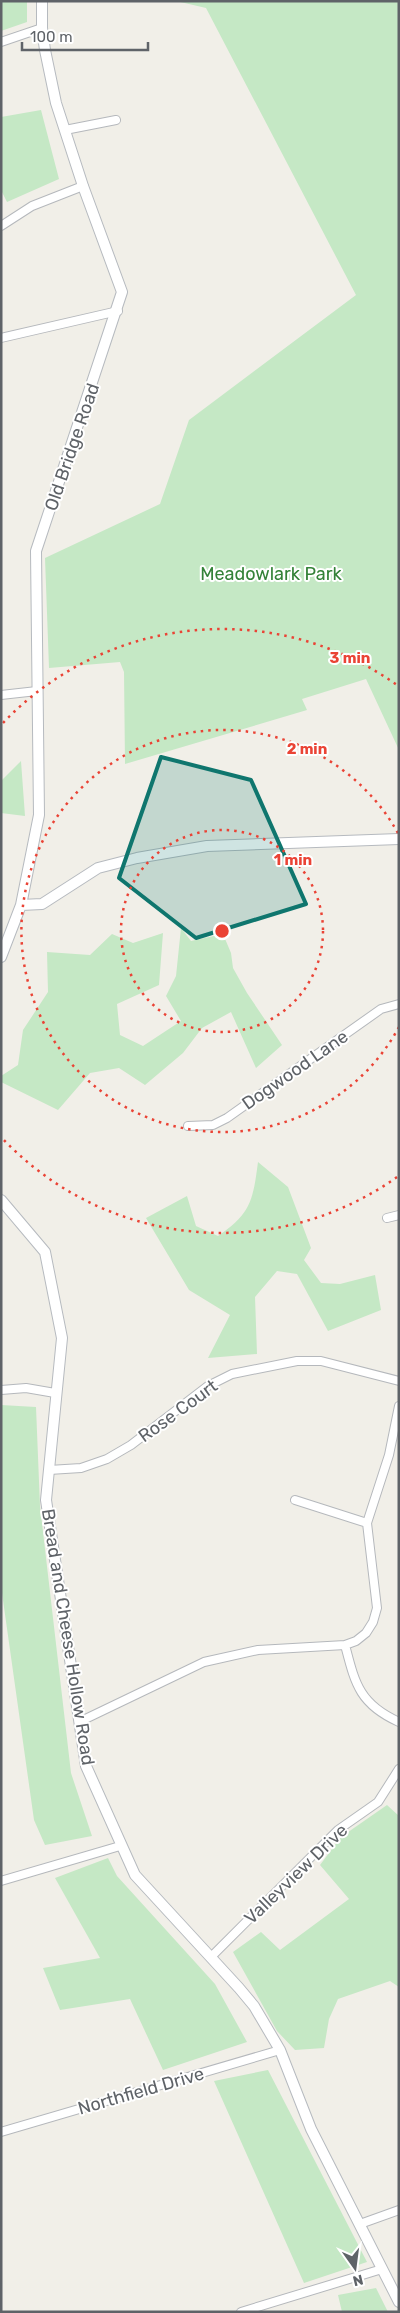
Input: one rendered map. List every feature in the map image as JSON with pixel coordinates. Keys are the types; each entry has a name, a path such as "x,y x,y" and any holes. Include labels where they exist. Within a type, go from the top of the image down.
{"street":[{"name":"Old Bridge Road","path":"1,956 21,905 39,814 36,551 118,311 122,292 83,186 56,103 42,28 42,1"},
{"path":"1,42 42,28"},
{"path":"64,130 116,120"},
{"path":"1,226 32,206 83,186"},
{"path":"1,338 118,311"},
{"path":"1,695 37,691"},
{"path":"21,905 42,904 98,868 137,858 207,846 399,839"},
{"name":"Dogwood Lane","path":"188,1126 213,1124 227,1118 381,1009 399,1004"},
{"name":"Bread and Cheese Hollow Road","path":"2,1204 45,1252 62,1338 55,1393 46,1500 86,1766 134,1875 212,1957 254,2006 280,2050 311,2129 399,2302"},
{"path":"387,1218 399,1215"},
{"name":"Rose Court","path":"49,1470 81,1468 107,1459 131,1445 208,1386 232,1374 297,1361 321,1361 399,1381"},
{"path":"1,1390 26,1388 55,1393"},
{"path":"79,1722 204,1662 258,1650 345,1645 356,1641 366,1633 373,1622 376,1608 367,1523 389,1455 399,1406"},
{"path":"295,1500 367,1523"},
{"path":"345,1645 354,1678 361,1694 384,1715 399,1722"},
{"name":"Valleyview Drive","path":"212,1957 338,1830 378,1802 399,1769"},
{"path":"1,1881 120,1846"},
{"name":"Northfield Drive","path":"1,2132 280,2050"},
{"path":"360,2224 399,2210"},
{"path":"242,2312 382,2270"}],"highlighted area":[{"path":"161,757 251,780 306,904 196,938 119,878"}],"green space":[{"path":"1,1 27,1 27,22 1,31"},
{"name":"Meadowlark Park","path":"176,1 399,1 399,750 366,679 302,699 307,710 125,764 124,672 120,662 49,668 45,558 160,504 189,420 356,295 206,8"},
{"path":"41,110 59,179 7,202 1,190 1,117"},
{"path":"21,761 25,816 1,813 1,781"},
{"path":"181,928 191,941 223,934 231,953 233,968 247,993 282,1045 256,1068 231,1012 202,1028 183,1053 145,1085 119,1068 90,1073 58,1110 1,1082 1,1076 18,1065 23,1030 48,992 47,952 90,955 112,934 133,943 163,933 159,985 117,1004 120,1035 143,1046 181,1021 166,996 176,976"},
{"path":"258,1162 288,1187 311,1248 304,1260 321,1283 340,1284 375,1275 381,1310 328,1331 297,1274 277,1271 255,1297 257,1354 208,1358 230,1315 189,1290 146,1218 187,1196 196,1226 218,1236 244,1213 252,1196"},
{"path":"1,1405 36,1407 40,1506 71,1773 92,1836 45,1845 34,1820 1,1586"},
{"path":"387,1805 399,1816 399,1987 390,1981 338,1999 329,2019 324,2048 295,2050 277,2031 233,1952 261,1932 280,1950 349,1899 320,1865 341,1837"},
{"path":"108,1858 117,1876 215,1984 247,2042 163,2070 130,1999 60,2010 43,1968 100,1958 55,1878"},
{"path":"268,2070 367,2262 304,2283 214,2081"},
{"path":"376,2288 388,2312 342,2312 338,2295"}]}
